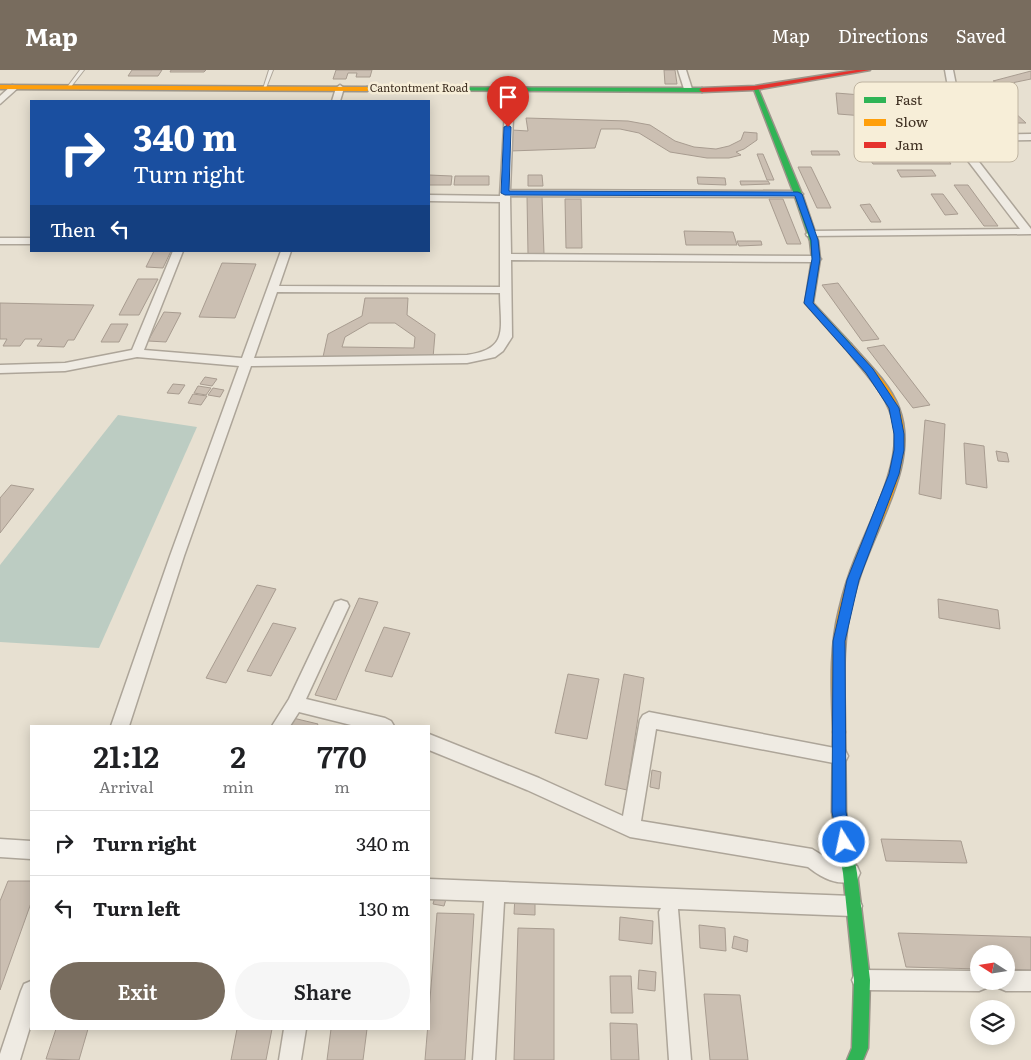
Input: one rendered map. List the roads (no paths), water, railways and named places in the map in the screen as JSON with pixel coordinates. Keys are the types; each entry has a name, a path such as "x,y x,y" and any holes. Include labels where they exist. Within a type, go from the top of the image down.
{"street":[{"path":"682,70 688,89"},
{"name":"Cantontment Road","path":"0,87 755,88 866,70"},
{"path":"0,101 15,87"},
{"path":"336,100 340,88"},
{"path":"755,88 798,194 814,240 816,259 809,303 870,371 894,408 899,434 899,450 894,474 853,580 839,641 839,812 850,873 852,906 862,980 860,1048 855,1060"},
{"path":"0,369 65,367 136,353 247,362 467,359 490,356 500,348 506,337 505,196 510,94 508,89"},
{"path":"1018,137 1031,137"},
{"path":"974,162 1030,232"},
{"path":"430,198 798,194"},
{"path":"812,234 1030,232"},
{"path":"0,241 30,241"},
{"path":"136,353 178,252"},
{"path":"120,725 177,556 286,252"},
{"path":"506,257 816,259"},
{"path":"272,289 506,290"},
{"path":"282,725 295,704 341,606"},
{"path":"295,704 381,725"},
{"path":"630,828 649,720 839,756"},
{"path":"430,742 533,784 630,828 812,858 829,871 850,873"},
{"path":"0,848 30,850"},
{"path":"430,889 852,906"},
{"path":"484,1060 494,900"},
{"path":"669,912 680,1060"},
{"path":"862,980 970,980"},
{"path":"1015,981 1031,981"},
{"path":"9,1060 30,994"},
{"path":"290,1060 295,1030"}],"lane":[{"path":"69,87 82,70"},
{"path":"264,88 272,70"}]}
